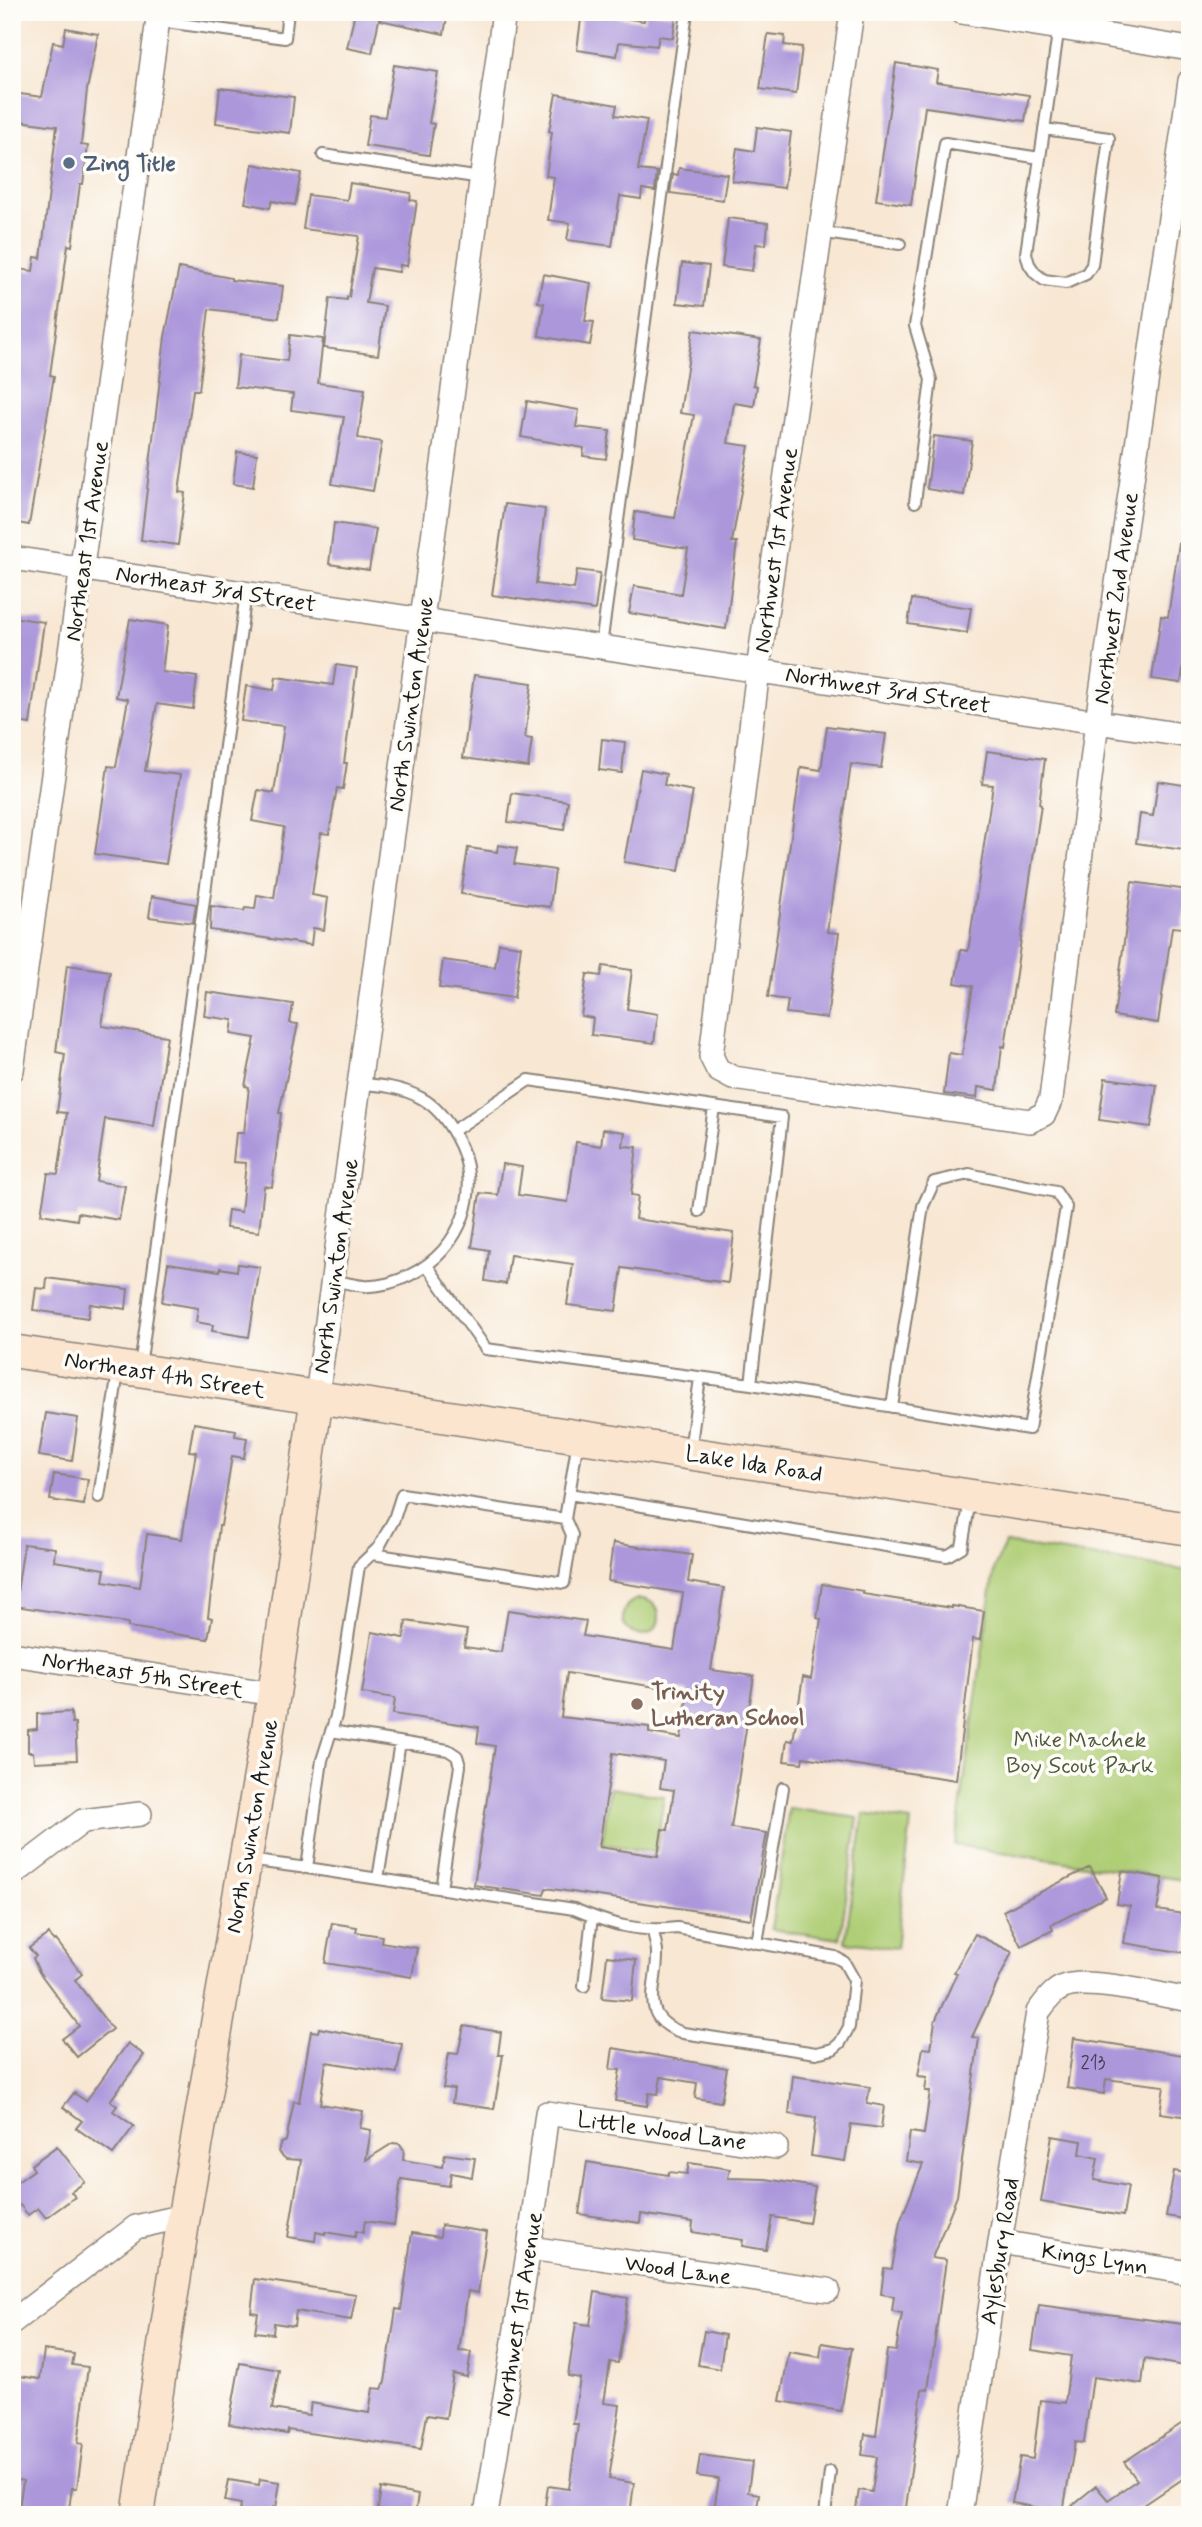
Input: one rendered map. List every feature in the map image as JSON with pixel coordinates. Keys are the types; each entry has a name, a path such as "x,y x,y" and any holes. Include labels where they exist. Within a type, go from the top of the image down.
{"street":[{"name":"North Swinton Avenue","path":"138,2515 184,2216 274,1694 333,1280 504,12"},
{"name":"Northwest 1st Avenue","path":"852,12 758,670 711,1056 718,1070 733,1078 1030,1121 1044,1114"},
{"path":"961,12 1060,20 1190,49"},
{"name":"Northeast 1st Avenue","path":"12,1070 25,948 82,568 159,17"},
{"name":"Northwest 2nd Avenue","path":"1044,1114 1051,1099 1097,721 1190,81"},
{"name":"Northeast 3rd Street","path":"12,558 421,619"},
{"name":"Northwest 3rd Street","path":"421,619 1190,736"},
{"name":"Northeast 4th Street","path":"12,1351 317,1396"},
{"name":"Lake Ida Road","path":"317,1396 1190,1528"},
{"name":"Northeast 5th Street","path":"12,1654 274,1694"},
{"path":"12,1875 83,1821 140,1814"},
{"name":"Aylesbury Road","path":"960,2515 1000,2242 1038,2012 1052,1993 1069,1985 1097,1985 1190,2000"},
{"name":"Northwest 1st Avenue","path":"486,2515 529,2248 547,2113"},
{"name":"Little Wood Lane","path":"547,2113 776,2147"},
{"path":"12,2322 136,2227 184,2216"},
{"name":"Kings Lynn","path":"1000,2242 1190,2273"},
{"name":"Wood Lane","path":"529,2248 828,2290"}],"lane":[{"path":"159,17 285,38 288,12"},
{"path":"601,646 687,12"},
{"path":"1044,129 1110,138 1092,265 1077,280 1066,283 1044,280 1035,273 1026,253 1040,158 1044,129 1060,20"},
{"path":"915,502 931,380 915,326 945,143 1040,158"},
{"path":"323,155 482,178"},
{"path":"819,232 900,244"},
{"path":"99,1497 129,1368 246,593"},
{"path":"453,1131 529,1080 782,1117 751,1384"},
{"path":"333,1280 365,1286 398,1281 428,1267 451,1244 466,1214 470,1181 464,1149 447,1121 422,1099 392,1086 359,1084"},
{"path":"699,1211 714,1107"},
{"path":"428,1267 486,1349 751,1384 892,1407 1029,1429 1066,1207 1056,1192 969,1174 934,1182 923,1206 892,1407"},
{"path":"690,1453 701,1378"},
{"path":"372,1554 564,1583 572,1535 565,1519 579,1436"},
{"path":"307,1868 321,1760 336,1716 359,1566 372,1554 394,1519 402,1494 565,1519"},
{"path":"569,1494 947,1556 962,1547 971,1496"},
{"path":"331,1731 448,1750 459,1760 441,1889"},
{"path":"378,1879 400,1742"},
{"path":"757,1942 783,1788"},
{"path":"246,1859 574,1909 614,1925 653,1931 677,1928 835,1957 844,1962 854,1980 849,2027 840,2043 833,2049 816,2053 672,2029 656,2014 652,2003 657,1953 653,1931"},
{"path":"584,1986 592,1917"},
{"path":"825,2515 830,2472"}],"green space":[{"name":"Mike Machek Boy Scout Park","path":"1005,1543 1190,1571 1190,1881 955,1845 994,1569"},
{"path":"641,1599 653,1605 659,1617 653,1629 641,1635 629,1629 623,1617 629,1605"},
{"path":"610,1788 664,1796 656,1852 602,1844"},
{"path":"789,1808 858,1818 840,1939 771,1929"},
{"path":"864,1814 911,1821 896,1948 845,1942"}],"building":[{"path":"355,12 448,12 444,34 380,20 380,15 372,53 347,48"},
{"path":"582,12 644,21 645,12 676,15 673,38 659,36 657,46 619,42 617,56 577,50"},
{"path":"66,28 98,34 87,90 81,145 88,146 83,184 80,184 72,246 68,245 50,375 54,376 29,525 12,522 12,305 18,269 33,271 35,257 41,258 57,126 12,120 12,93 42,97 53,42 63,44"},
{"path":"768,34 785,36 784,45 802,47 796,94 760,89"},
{"path":"896,63 938,70 936,82 1029,95 1025,121 925,107 911,205 876,200"},
{"path":"394,65 438,72 429,123 434,124 429,155 365,146 370,115 385,117"},
{"path":"220,88 294,97 290,133 216,123"},
{"path":"556,94 617,105 615,115 647,120 638,170 657,172 655,191 642,189 641,199 620,196 612,246 567,240 570,223 548,220 554,177 546,176 552,132 549,131"},
{"path":"757,127 791,132 784,188 732,181 737,148 754,151"},
{"path":"253,164 301,173 295,205 272,201 270,208 245,203"},
{"path":"679,168 727,174 723,200 670,193 673,174 678,175"},
{"path":"350,183 411,193 410,200 417,201 407,266 400,265 399,272 372,268 366,303 385,306 378,355 324,348 330,298 347,300 349,297 359,236 303,229 308,195 347,200"},
{"path":"728,218 768,223 766,245 756,244 752,271 722,267"},
{"path":"682,263 709,266 704,306 677,303"},
{"path":"179,268 231,280 283,286 279,318 209,309 199,390 193,390 179,492 185,493 178,545 141,540 165,337"},
{"path":"543,274 591,283 585,321 594,322 590,345 539,336 544,303 538,302"},
{"path":"693,330 761,340 753,385 757,386 754,406 734,403 728,443 749,446 732,542 737,542 726,629 629,613 634,586 681,594 688,549 632,540 635,512 675,518 694,415 680,413"},
{"path":"290,335 323,339 318,383 365,389 358,438 382,442 373,491 332,484 344,417 291,410 293,394 235,387 239,355 287,361"},
{"path":"527,401 579,410 576,427 610,431 606,459 583,456 584,448 521,437"},
{"path":"934,436 972,441 964,495 927,489"},
{"path":"237,452 257,454 253,487 233,484"},
{"path":"505,504 545,509 536,584 574,589 577,570 600,573 595,610 492,595"},
{"path":"334,523 376,529 369,570 329,564"},
{"path":"1179,543 1190,544 1190,622 1181,683 1152,679 1161,616 1168,617"},
{"path":"912,599 971,608 967,633 908,624"},
{"path":"12,617 44,622 30,724 12,721"},
{"path":"130,619 168,625 162,672 197,677 193,709 157,704 145,771 180,775 166,864 95,854 108,766 116,767 128,699 116,697"},
{"path":"336,665 357,668 343,789 337,788 329,834 321,833 312,895 328,898 324,930 313,928 311,945 210,930 211,906 244,911 245,908 255,909 257,895 274,898 284,827 252,821 258,790 274,793 284,726 241,721 246,686 274,690 276,677 333,685"},
{"path":"474,675 532,683 525,738 532,739 528,767 463,758"},
{"path":"827,726 886,734 881,768 851,764 827,932 839,933 827,1018 786,1013 788,1000 768,997 801,767 821,770"},
{"path":"602,739 625,742 622,773 599,770"},
{"path":"987,751 1045,759 1041,805 997,1090 978,1087 977,1098 944,1094 949,1053 962,1055 973,986 955,983 961,950 968,951 993,785 982,784"},
{"path":"641,769 666,774 664,785 693,791 679,871 624,862"},
{"path":"1158,781 1190,786 1190,851 1136,843 1140,814 1153,816"},
{"path":"512,793 568,801 564,830 508,822"},
{"path":"498,845 517,848 514,864 555,870 550,907 461,894 468,848 497,852"},
{"path":"1132,882 1188,890 1183,928 1172,927 1158,1023 1114,1016"},
{"path":"152,896 196,904 193,923 149,917"},
{"path":"499,943 521,946 514,998 439,988 443,960 495,967"},
{"path":"67,965 110,971 102,1026 167,1036 154,1126 105,1119 96,1181 125,1186 119,1220 78,1213 77,1220 41,1214 48,1173 58,1174 67,1113 57,1112 65,1054 56,1052"},
{"path":"603,966 632,970 627,1009 658,1014 654,1043 591,1035 593,1018 581,1016 587,974 601,976"},
{"path":"207,992 293,1004 290,1023 298,1024 279,1113 272,1187 264,1186 259,1232 226,1228 228,1210 241,1212 246,1163 233,1162 236,1133 244,1133 249,1087 245,1086 255,1038 231,1034 233,1020 204,1016"},
{"path":"1105,1078 1157,1085 1151,1127 1099,1120"},
{"path":"603,1129 625,1132 623,1146 637,1147 631,1195 638,1196 635,1219 734,1233 728,1283 622,1268 616,1311 567,1305 573,1264 510,1255 506,1284 485,1281 489,1250 472,1247 480,1193 498,1195 502,1164 522,1167 518,1195 568,1202 576,1142 601,1146"},
{"path":"168,1263 220,1271 220,1268 237,1271 238,1264 260,1267 249,1337 212,1331 213,1325 196,1322 198,1308 162,1302"},
{"path":"47,1278 128,1289 126,1309 90,1304 88,1318 33,1310 36,1288 46,1289"},
{"path":"46,1413 78,1418 72,1461 39,1456"},
{"path":"194,1423 236,1430 235,1436 247,1438 244,1458 232,1456 219,1526 208,1617 212,1618 208,1639 128,1627 128,1623 15,1606 24,1544 55,1548 54,1561 105,1569 103,1581 140,1587 147,1534 182,1539 196,1452 189,1451"},
{"path":"54,1474 88,1479 84,1505 50,1500"},
{"path":"613,1543 692,1555 688,1582 724,1588 711,1670 754,1676 731,1828 767,1833 751,1919 546,1888 544,1895 474,1885 495,1746 477,1743 479,1727 393,1714 395,1698 362,1693 372,1632 404,1638 406,1621 467,1630 464,1647 501,1652 508,1610 586,1621 583,1636 674,1650 683,1593 608,1581","holes":["567,1673 688,1692 681,1738 649,1733 649,1727 561,1717","613,1753 664,1761 660,1788 674,1790 668,1830 662,1829 658,1856 599,1847"]},
{"name":"Trinity Lutheran School","path":"822,1584 863,1591 863,1594 984,1611 980,1640 973,1639 956,1780 803,1757 802,1763 784,1761 787,1740 793,1741 803,1677 811,1679 821,1619 817,1618"},
{"path":"71,1712 72,1723 75,1723 77,1760 34,1762 33,1752 28,1752 28,1730 37,1729 37,1714"},
{"path":"1090,1867 1106,1897 1051,1925 1053,1930 1021,1946 1003,1911"},
{"path":"1122,1871 1163,1878 1157,1910 1190,1915 1186,1953 1124,1943 1130,1906 1117,1904"},
{"path":"332,1923 357,1927 356,1932 382,1936 381,1942 417,1948 412,1977 325,1963"},
{"path":"48,1934 56,1940 82,1974 75,1980 112,2029 77,2057 62,2039 79,2026 39,1972 33,1958 36,1956 29,1948"},
{"path":"975,1934 1012,1952 972,2037 979,2038 957,2196 932,2258 946,2260 928,2390 922,2389 905,2515 855,2515 859,2490 872,2492 877,2457 862,2455 865,2434 876,2436 887,2350 896,2351 902,2313 892,2311 894,2296 881,2294 884,2268 892,2269 900,2222 923,2164 906,2161 910,2132 924,2134 930,2091 925,2091 927,2077 918,2076 923,2048 931,2049 935,2021 957,1973 954,1972"},
{"path":"607,1956 636,1960 632,2001 602,1998"},
{"path":"464,2026 501,2032 498,2055 503,2055 494,2109 452,2103 454,2089 443,2088 449,2053 458,2054"},
{"path":"319,2028 402,2044 397,2073 326,2062 320,2104 363,2111 360,2128 371,2130 366,2160 393,2143 400,2144 404,2150 403,2160 443,2167 445,2154 475,2158 472,2177 451,2173 449,2186 401,2179 394,2225 365,2221 363,2233 356,2231 355,2237 316,2232 315,2241 288,2237 301,2160 286,2159 278,2152 280,2144 286,2141 294,2101 299,2102 311,2031 318,2032"},
{"path":"1074,2038 1190,2056 1190,2117 1160,2113 1164,2086 1106,2079 1104,2094 1067,2088"},
{"path":"128,2043 144,2055 110,2101 117,2106 113,2111 134,2126 113,2154 76,2128 82,2121 63,2107 74,2093 86,2101"},
{"path":"613,2048 727,2068 721,2102 695,2098 697,2083 661,2077 658,2094 649,2093 647,2106 615,2101 620,2070 610,2069"},
{"path":"793,2076 870,2087 867,2103 884,2106 881,2128 851,2124 845,2161 811,2156 816,2118 789,2114"},
{"path":"1052,2136 1082,2141 1080,2154 1098,2158 1094,2180 1128,2186 1123,2216 1041,2202"},
{"path":"57,2146 85,2182 71,2192 75,2197 46,2218 38,2208 28,2215 20,2205 12,2210 12,2186 34,2170 31,2165"},
{"path":"587,2162 668,2175 669,2172 687,2174 689,2163 730,2169 728,2178 766,2179 815,2187 809,2223 772,2217 766,2250 742,2246 743,2240 692,2232 693,2222 641,2214 640,2223 579,2214"},
{"path":"1174,2171 1190,2174 1190,2220 1166,2216"},
{"path":"441,2225 487,2232 478,2293 468,2291 459,2351 471,2352 467,2377 453,2374 446,2418 427,2415 421,2449 288,2430 287,2434 229,2424 240,2363 279,2370 272,2409 309,2415 311,2403 369,2413 373,2388 382,2389 385,2382 396,2309 401,2310 412,2233 440,2237"},
{"path":"255,2279 356,2294 351,2320 296,2311 294,2326 274,2323 273,2334 255,2332 258,2313 251,2312"},
{"path":"595,2292 628,2298 618,2363 610,2362 604,2403 620,2405 609,2479 634,2483 630,2515 607,2515 545,2506 548,2486 569,2489 578,2424 573,2424 580,2378 568,2376 576,2323 590,2325"},
{"path":"1039,2305 1190,2325 1190,2367 1145,2359 1142,2384 1093,2377 1084,2443 1075,2442 1063,2512 1012,2503 1020,2457 1033,2459 1040,2400 1065,2403 1071,2356 1032,2350"},
{"path":"704,2331 725,2335 720,2369 698,2365"},
{"path":"822,2343 852,2348 841,2411 780,2401 789,2352 820,2357"},
{"path":"44,2350 74,2354 72,2365 88,2367 78,2443 83,2444 77,2488 72,2488 68,2515 18,2515 23,2481 12,2479 12,2375 40,2379"},
{"path":"1190,2418 1190,2474 1129,2515 1060,2515 1096,2486 1108,2500 1137,2480 1124,2462"},
{"path":"700,2455 752,2462 748,2492 759,2494 756,2515 713,2515 719,2479 697,2476"},
{"path":"260,2479 280,2482 276,2508 273,2507 272,2515 239,2515 241,2504 225,2501 229,2480 259,2485"},
{"path":"381,2488 418,2495 415,2515 377,2515"}],"place":[{"name":"Zing Title","path":"69,163"},
{"name":"Trinity Lutheran School","path":"637,1704"}]}
